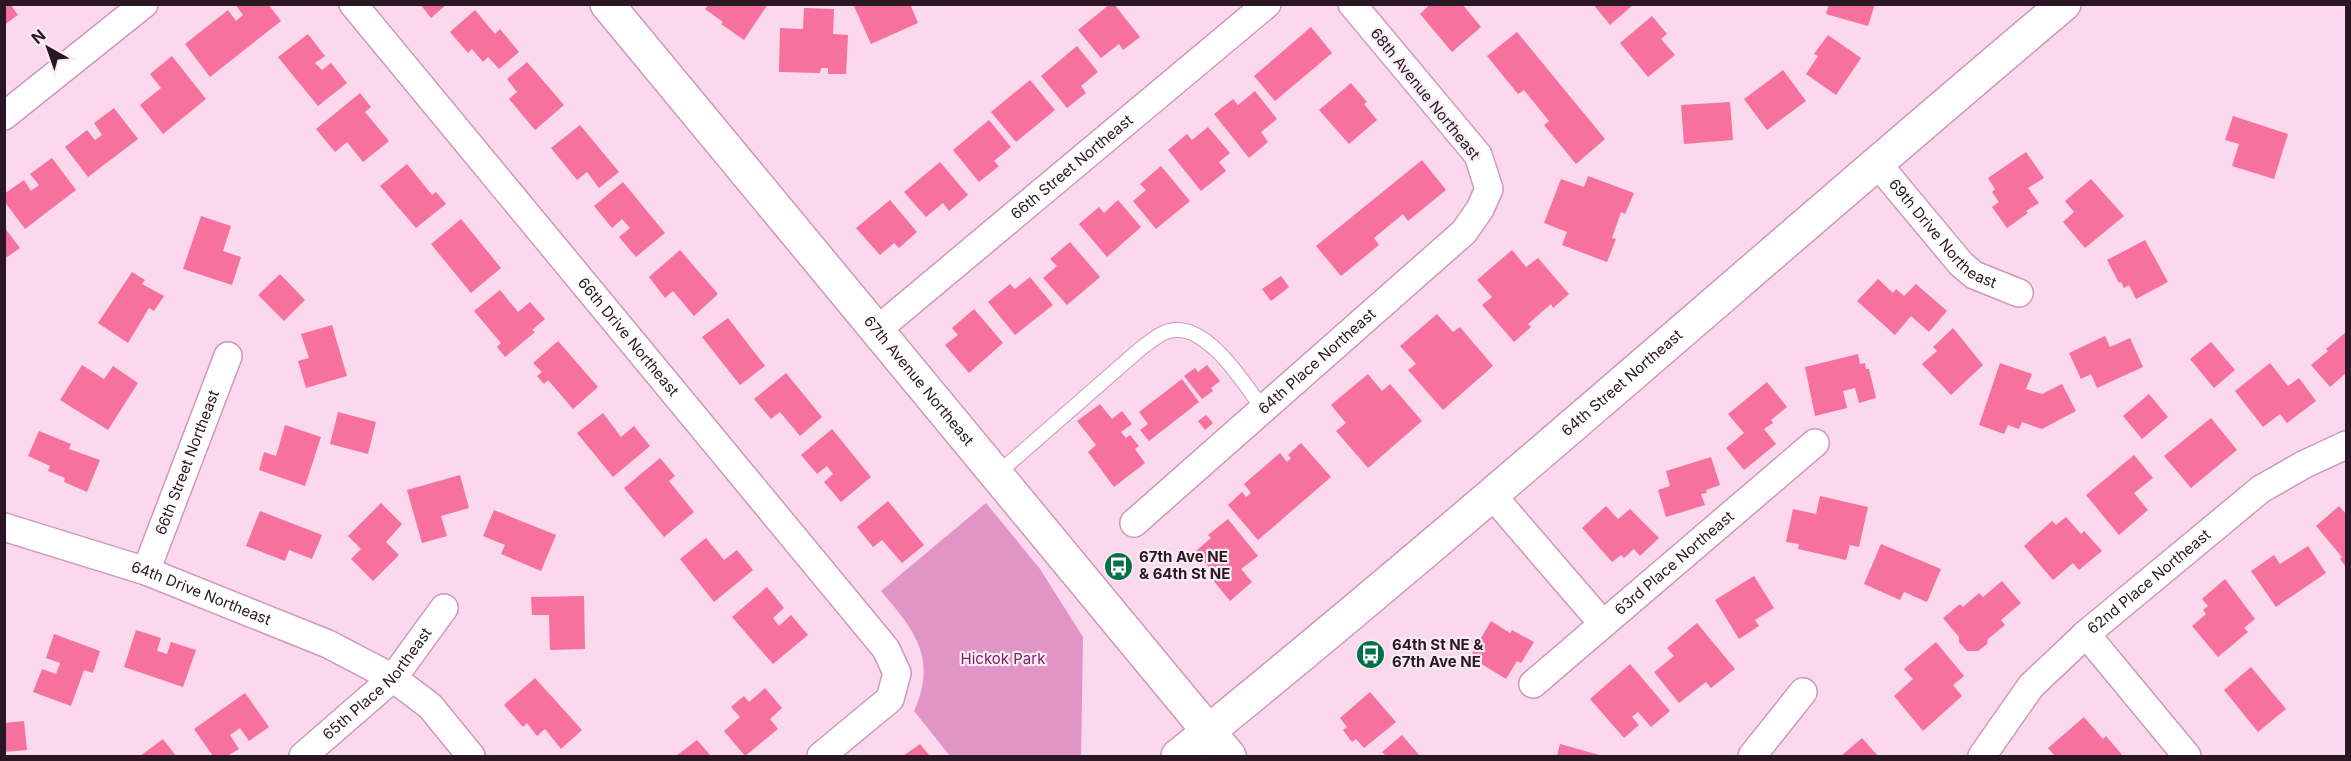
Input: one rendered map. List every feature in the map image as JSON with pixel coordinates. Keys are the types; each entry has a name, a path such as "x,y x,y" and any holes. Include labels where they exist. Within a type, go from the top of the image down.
{"main road":[{"name":"67th Avenue Northeast","path":"607,4 1229,756"},
{"name":"64th Street Northeast","path":"1178,756 1491,495 1876,162 2064,4"}],"street":[{"path":"4,116 144,4"},
{"name":"66th Drive Northeast","path":"353,4 886,649 897,673 890,699 822,756"},
{"name":"66th Street Northeast","path":"877,330 1267,4"},
{"name":"68th Avenue Northeast","path":"1352,4 1478,155 1489,189"},
{"name":"69th Drive Northeast","path":"1876,162 1961,264 1974,275 2019,293"},
{"name":"64th Place Northeast","path":"1134,522 1464,232 1480,210 1489,189"},
{"name":"66th Street Northeast","path":"146,571 228,356"},
{"name":"63rd Place Northeast","path":"1533,684 1815,443"},
{"name":"62nd Place Northeast","path":"1982,756 2031,686 2086,634 2260,489 2346,445"},
{"path":"1491,495 1603,624"},
{"name":"64th Drive Northeast","path":"8,537 146,571 327,644 393,678 430,706 471,756"},
{"name":"65th Place Northeast","path":"303,756 393,678 444,608"},
{"path":"2086,634 2187,756"},
{"path":"1753,756 1803,692"}],"lane":[{"path":"996,475 1139,351 1160,335 1175,330 1189,331 1213,346 1263,409"}],"green space":[{"name":"Hickok Park","path":"986,503 1040,569 1083,637 1081,756 950,756 914,711 924,675 923,660 912,632 881,591"}],"building":[{"path":"4,4 10,4 18,15 4,25"},
{"path":"235,4 268,4 281,21 210,77 185,44 228,10 236,21 243,15"},
{"path":"420,4 447,4 431,18"},
{"path":"709,4 768,4 744,40 705,9"},
{"path":"853,4 910,4 918,23 871,44"},
{"path":"1110,4 1114,4 1140,37 1123,50 1119,44 1101,58 1078,30"},
{"path":"1430,4 1462,4 1481,27 1452,52 1420,14"},
{"path":"1593,4 1634,4 1610,25"},
{"path":"1829,4 1875,4 1868,26 1826,14"},
{"path":"804,8 834,9 833,34 848,35 846,74 828,74 828,68 821,68 820,73 779,72 780,28 803,29"},
{"path":"475,10 495,34 500,29 519,52 499,69 488,57 483,62 472,49 468,53 450,32"},
{"path":"1652,16 1667,34 1661,39 1675,55 1648,77 1620,43"},
{"path":"1311,27 1332,53 1275,101 1254,76"},
{"path":"1517,32 1605,139 1576,164 1544,125 1549,121 1524,90 1518,94 1487,56"},
{"path":"308,34 325,56 315,63 322,70 331,63 347,83 318,106 278,57"},
{"path":"1828,35 1861,58 1836,95 1806,74 1818,56 1814,54"},
{"path":"1077,46 1098,72 1081,86 1086,93 1067,108 1041,76"},
{"path":"172,56 206,99 163,134 140,105 161,88 150,74"},
{"path":"527,62 564,105 535,130 509,99 517,92 507,79"},
{"path":"1783,70 1806,101 1767,130 1744,99"},
{"path":"1030,80 1055,110 1016,142 991,112"},
{"path":"1351,83 1367,102 1364,104 1377,120 1349,144 1319,110"},
{"path":"1255,91 1277,119 1261,132 1268,142 1249,158 1214,114 1233,99 1238,105"},
{"path":"360,93 371,107 365,112 389,141 363,162 347,142 335,152 316,129"},
{"path":"1730,102 1733,140 1684,144 1681,105"},
{"path":"114,108 138,139 88,177 65,147 87,130 95,140 102,135 94,123"},
{"path":"2233,116 2288,134 2274,179 2232,166 2239,144 2225,140"},
{"path":"989,120 1011,147 994,161 999,166 979,182 953,150"},
{"path":"580,125 619,172 599,188 587,172 577,180 551,148"},
{"path":"1208,127 1230,153 1219,162 1226,171 1201,191 1168,150 1187,134 1192,140"},
{"path":"2026,152 2044,178 2028,188 2039,203 2007,228 1992,207 1999,202 1992,192 1995,189 1988,178"},
{"path":"52,158 76,190 25,229 4,201 4,194 24,180 31,191 39,185 30,174"},
{"path":"1422,160 1446,190 1408,221 1403,214 1374,238 1379,245 1341,276 1316,246"},
{"path":"940,162 968,195 949,211 943,203 926,217 904,192"},
{"path":"407,164 432,195 436,192 446,204 416,228 380,186"},
{"path":"1161,166 1190,201 1156,229 1133,201 1146,190 1140,184"},
{"path":"1588,176 1634,193 1625,214 1621,212 1612,238 1616,239 1607,262 1562,245 1567,232 1544,223 1561,179 1584,187"},
{"path":"2091,179 2124,216 2085,248 2063,222 2074,212 2065,201"},
{"path":"623,182 665,233 636,257 619,237 630,228 622,219 612,228 594,206"},
{"path":"890,200 917,232 899,248 894,243 880,255 856,228"},
{"path":"1118,200 1141,227 1107,257 1079,224 1099,207 1104,213"},
{"path":"201,216 231,226 223,251 241,257 232,285 183,269"},
{"path":"461,219 501,268 471,293 431,244"},
{"path":"4,227 20,248 4,259"},
{"path":"2145,240 2168,282 2136,299 2129,285 2124,288 2121,282 2119,283 2107,260"},
{"path":"1070,242 1100,277 1067,305 1043,278 1057,266 1050,259"},
{"path":"680,250 718,294 694,316 673,291 665,298 649,277"},
{"path":"1512,250 1526,267 1538,258 1569,294 1553,308 1551,304 1528,324 1531,327 1514,342 1482,305 1492,297 1477,280"},
{"path":"132,272 145,280 142,284 164,296 154,311 149,308 128,343 98,323"},
{"path":"280,274 305,300 284,321 258,295"},
{"path":"1281,276 1289,287 1271,301 1262,289"},
{"path":"1030,277 1053,305 1015,335 988,302 1010,284 1015,289"},
{"path":"1878,279 1893,293 1896,289 1904,296 1916,284 1947,311 1929,332 1911,316 1895,335 1857,301"},
{"path":"500,290 518,312 530,302 545,319 532,330 535,332 505,357 497,347 501,343 474,311"},
{"path":"974,309 1003,343 969,373 945,345 958,335 952,328"},
{"path":"1437,314 1453,332 1460,327 1493,366 1443,410 1408,370 1416,364 1400,346"},
{"path":"728,318 765,366 740,385 702,337"},
{"path":"332,325 347,376 306,388 298,361 309,358 301,334"},
{"path":"1953,328 1983,365 1951,395 1922,364 1937,351 1933,347"},
{"path":"2346,332 2346,373 2330,387 2311,365"},
{"path":"2105,336 2110,347 2130,338 2143,367 2097,388 2091,374 2081,379 2069,353"},
{"path":"558,341 598,387 573,409 548,380 544,384 537,376 542,372 533,363"},
{"path":"2211,342 2235,370 2214,388 2190,359"},
{"path":"1858,354 1860,364 1865,363 1866,369 1869,369 1876,398 1859,403 1855,388 1843,391 1847,408 1815,416 1805,367"},
{"path":"2000,363 2032,374 2026,389 2042,394 2062,384 2076,411 2042,429 2022,422 2019,429 2008,425 2004,434 1979,425"},
{"path":"2270,363 2288,386 2299,378 2316,401 2287,423 2280,414 2263,427 2235,391"},
{"path":"82,365 104,379 113,366 138,383 108,430 60,400"},
{"path":"1207,365 1220,381 1211,388 1213,391 1202,399 1184,376 1195,368 1198,372"},
{"path":"786,373 822,417 800,436 780,412 771,419 754,399"},
{"path":"1368,374 1382,391 1390,384 1422,421 1368,468 1336,431 1346,423 1331,405"},
{"path":"1182,379 1199,402 1149,441 1140,430 1148,424 1139,412"},
{"path":"1767,382 1787,407 1771,420 1773,423 1764,429 1776,444 1744,470 1726,448 1744,433 1728,414"},
{"path":"2149,394 2168,417 2142,439 2123,416"},
{"path":"1100,404 1112,419 1122,411 1132,424 1121,432 1126,438 1130,435 1139,446 1135,449 1145,463 1114,487 1088,452 1096,445 1077,421"},
{"path":"338,412 376,422 368,454 330,444"},
{"path":"603,413 621,437 634,426 650,446 613,477 577,433"},
{"path":"1206,415 1213,423 1205,430 1198,421"},
{"path":"2211,418 2237,450 2191,488 2164,456"},
{"path":"285,425 321,437 305,486 259,470 264,452 276,456"},
{"path":"832,429 871,477 841,502 824,482 833,474 827,466 817,474 801,455"},
{"path":"39,431 71,444 69,449 100,460 87,492 64,482 65,478 48,471 50,466 28,456"},
{"path":"1301,443 1331,477 1258,540 1228,505 1242,492 1246,497 1251,493 1244,484 1280,453 1287,462 1291,458 1288,455"},
{"path":"2134,455 2153,478 2134,493 2148,510 2119,535 2086,495"},
{"path":"1711,457 1720,485 1701,494 1705,505 1666,517 1658,490 1670,486 1666,471"},
{"path":"660,458 675,476 669,481 694,512 664,537 624,488"},
{"path":"460,475 469,508 441,516 447,536 422,543 407,490"},
{"path":"1820,496 1868,507 1859,547 1850,545 1846,560 1798,549 1799,544 1786,542 1793,509 1816,514"},
{"path":"888,501 924,545 902,563 882,540 873,547 857,527"},
{"path":"381,503 402,524 386,542 399,555 373,581 351,559 361,549 348,536"},
{"path":"1606,506 1618,519 1630,509 1659,538 1640,556 1634,549 1624,558 1621,555 1612,562 1582,528"},
{"path":"2339,506 2346,514 2346,567 2340,559 2342,557 2316,526"},
{"path":"494,510 556,535 541,571 501,554 505,545 483,536"},
{"path":"260,511 322,535 312,559 289,550 285,561 246,546"},
{"path":"2066,517 2081,534 2084,531 2102,551 2079,570 2073,563 2053,580 2024,546 2052,521 2056,525"},
{"path":"1228,519 1258,556 1241,569 1252,582 1230,601 1213,580 1216,576 1196,551 1211,538 1208,535"},
{"path":"706,538 724,560 737,550 753,570 714,602 680,559"},
{"path":"1881,544 1941,569 1927,602 1904,592 1900,600 1864,584"},
{"path":"2308,546 2326,573 2276,607 2251,571 2274,555 2280,564"},
{"path":"1754,576 1774,608 1755,620 1759,626 1739,639 1715,600"},
{"path":"2225,579 2255,619 2244,628 2248,632 2218,657 2192,626 2206,614 2203,610 2208,606 2202,599"},
{"path":"2002,581 2021,603 2001,620 2005,625 1988,639 1987,644 1978,651 1967,651 1943,618 1960,604 1963,607 1979,593 1983,597"},
{"path":"767,587 784,608 773,618 779,626 791,615 808,635 773,664 732,617"},
{"path":"584,596 585,649 550,650 549,615 532,615 531,597"},
{"path":"1491,621 1510,633 1512,630 1534,642 1521,663 1517,661 1506,679 1470,657"},
{"path":"1697,623 1735,669 1711,688 1706,682 1679,703 1654,672 1674,656 1667,648"},
{"path":"136,630 161,638 157,651 167,654 171,642 196,650 183,687 124,667"},
{"path":"54,634 100,651 93,673 84,670 71,706 33,692 42,669 56,674 60,663 46,658"},
{"path":"1936,642 1964,676 1953,685 1962,696 1923,731 1894,696 1913,679 1904,669"},
{"path":"1630,664 1670,711 1651,727 1638,712 1632,717 1639,725 1624,738 1590,699"},
{"path":"2251,667 2286,709 2258,732 2224,690"},
{"path":"535,678 582,730 561,749 545,729 537,736 527,723 523,727 504,705"},
{"path":"765,688 782,708 770,719 778,729 745,756 724,731 740,717 731,707 744,696 749,702"},
{"path":"1370,692 1396,722 1364,748 1356,739 1352,742 1343,730 1347,727 1340,718"},
{"path":"245,693 269,727 249,741 240,728 230,735 239,749 227,756 213,756 194,729"},
{"path":"2084,717 2103,739 2106,736 2123,756 2055,756 2048,748"},
{"path":"24,721 27,750 4,752 4,723"},
{"path":"1402,735 1420,756 1386,756 1382,752"},
{"path":"1862,738 1878,756 1841,756"},
{"path":"163,739 176,756 140,756"},
{"path":"697,740 711,756 676,756"},
{"path":"920,744 930,756 903,756"},
{"path":"1560,744 1603,756 1557,756"}],"place":[{"name":"67th Ave NE & 64th St NE","path":"1118,566"},
{"name":"64th St NE & 67th Ave NE","path":"1371,654"}]}
